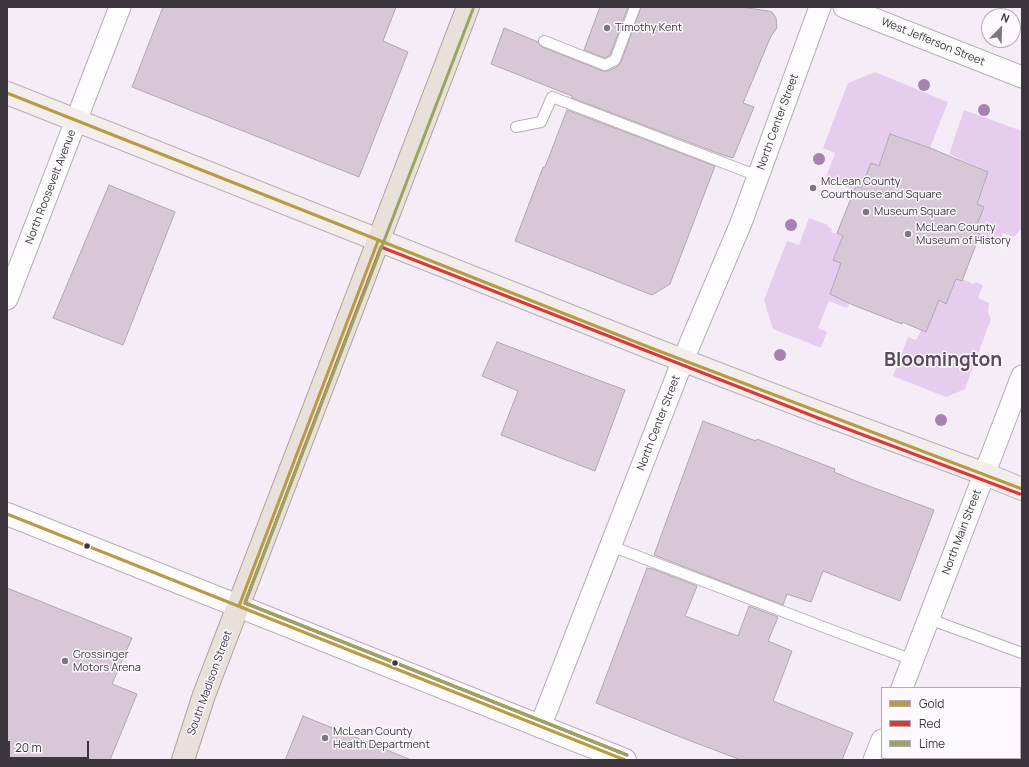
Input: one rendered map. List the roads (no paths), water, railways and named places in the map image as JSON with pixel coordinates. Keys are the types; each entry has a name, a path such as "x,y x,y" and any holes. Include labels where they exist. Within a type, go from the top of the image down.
{"main road":[{"name":"South Madison Street","path":"184,760 204,695 468,7"},
{"path":"7,93 378,241 683,360 1022,489"}],"street":[{"name":"North Roosevelt Avenue","path":"7,299 13,267 76,121 92,75 120,7"},
{"name":"North Center Street","path":"540,727 683,360 741,223 820,7"},
{"name":"West Jefferson Street","path":"844,7 1022,77"},
{"name":"North Main Street","path":"902,687 1022,376"},
{"path":"7,514 625,760"},
{"path":"874,760 881,742"}],"lane":[{"path":"544,41 605,65 615,60 635,7"},
{"path":"516,128 541,122 552,97 758,176"},
{"path":"611,546 913,660"},
{"path":"929,619 1022,653"}],"place":[{"name":"Timothy Kent","path":"607,28"},
{"name":"McLean County Courthouse and Square","path":"813,188"},
{"name":"Museum Square","path":"866,212"},
{"name":"McLean County Museum of History","path":"908,234"},
{"name":"Grossinger Motors Arena","path":"65,661"},
{"name":"McLean County Health Department","path":"325,738"}],"district":[{"name":"Bloomington","path":"943,361"}]}
